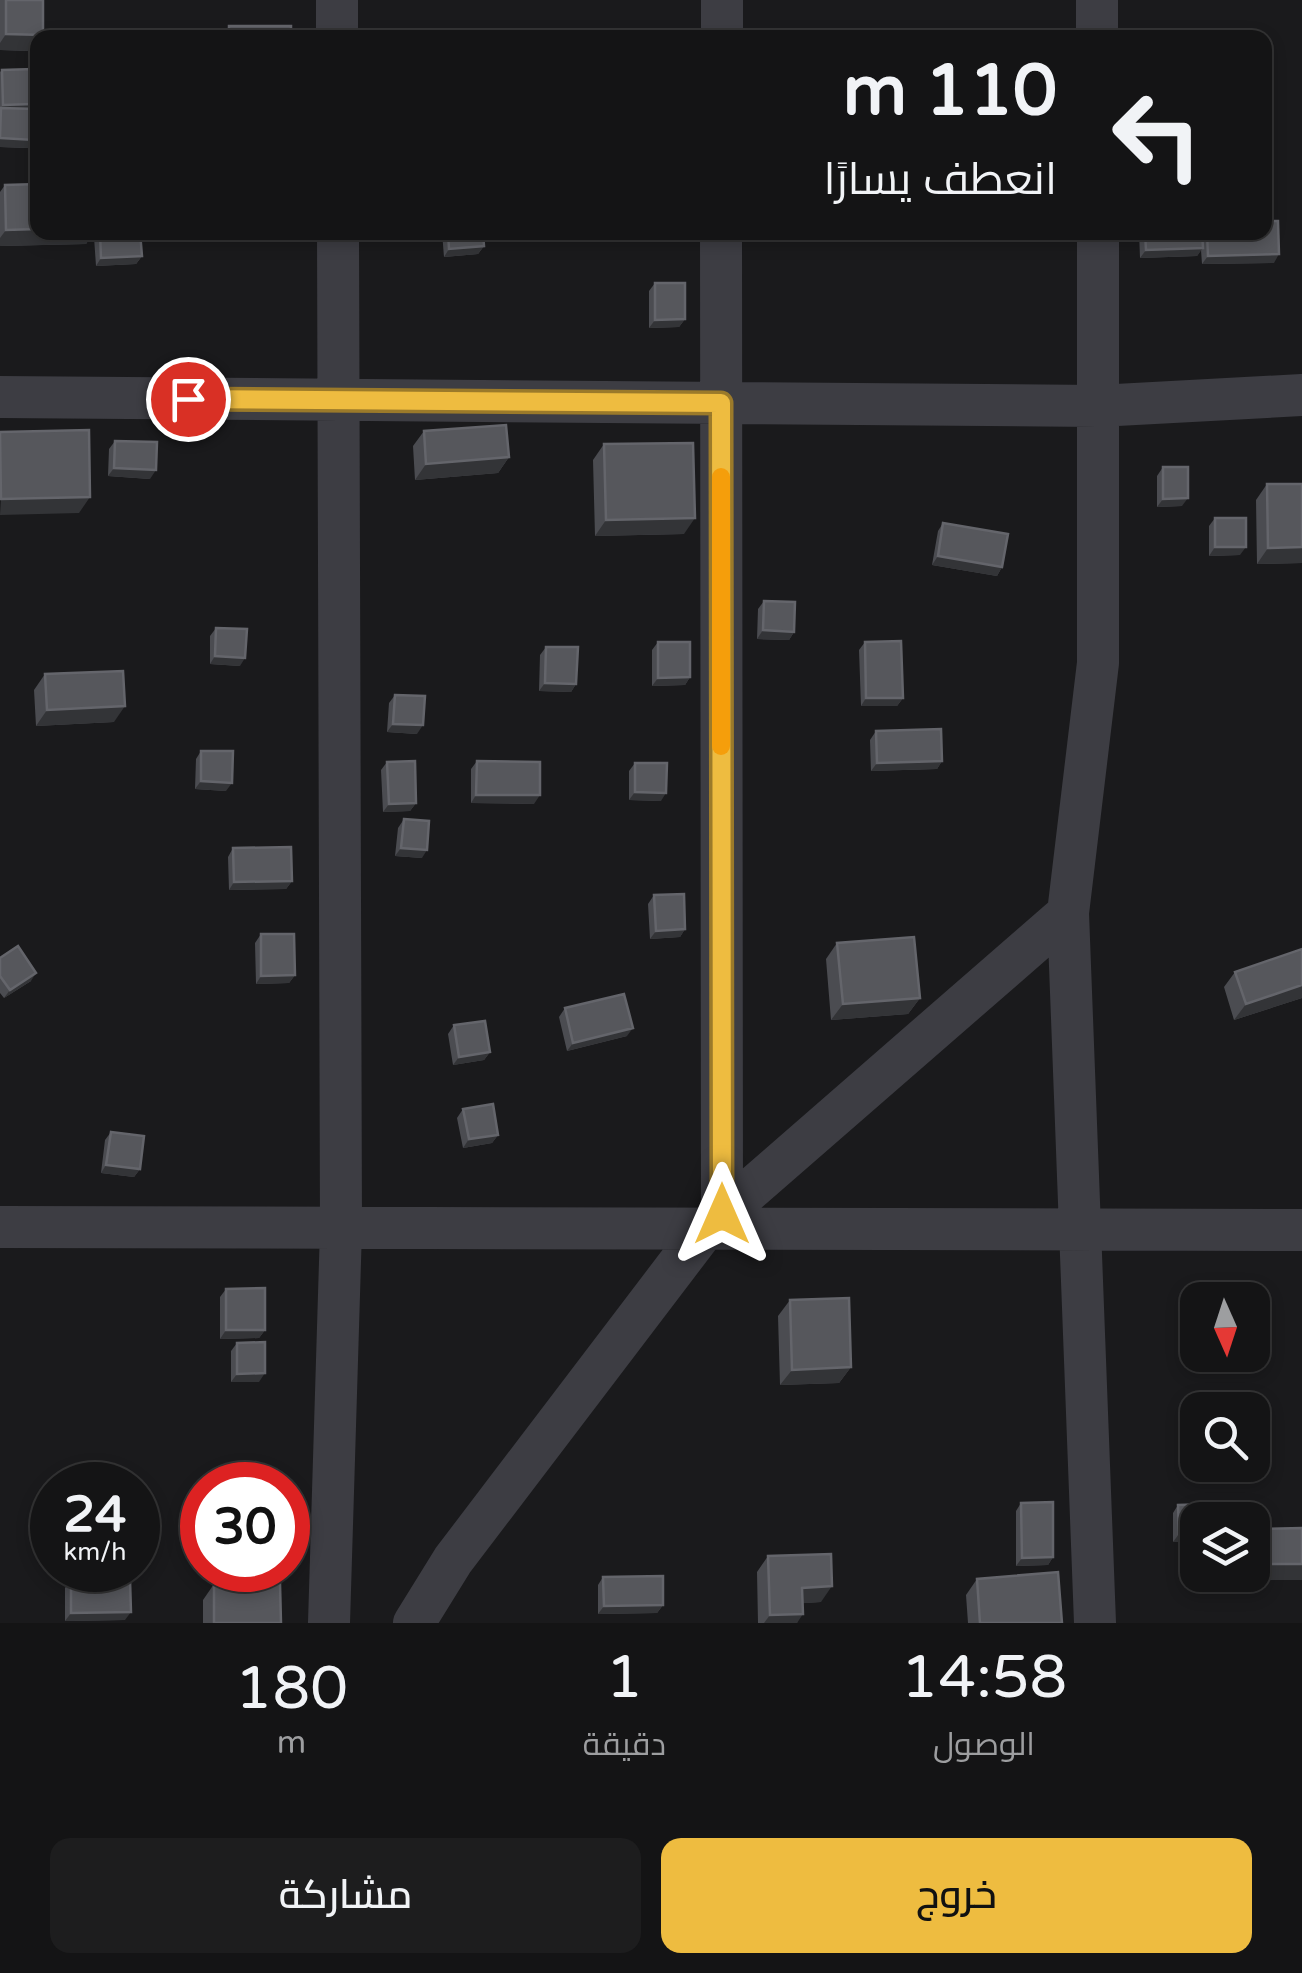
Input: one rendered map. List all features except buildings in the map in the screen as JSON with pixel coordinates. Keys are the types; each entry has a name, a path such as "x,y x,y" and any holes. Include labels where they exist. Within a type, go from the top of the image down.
{"street":[{"path":"337,0 338,30"},
{"path":"722,0 722,30"},
{"path":"1097,0 1097,30"},
{"path":"329,1623 341,1229 338,240"},
{"path":"713,1222 722,240"},
{"path":"1094,1623 1068,913 1098,662 1098,240"},
{"path":"0,398 1098,406 1302,395"},
{"path":"414,1623 453,1560 713,1222 1068,913"},
{"path":"0,1228 341,1229 713,1222 1080,1230 1302,1230"}],"slow traffic":[{"path":"721,477 721,746"}],"route":[{"path":"188,399 721,403 722,1214"}]}
